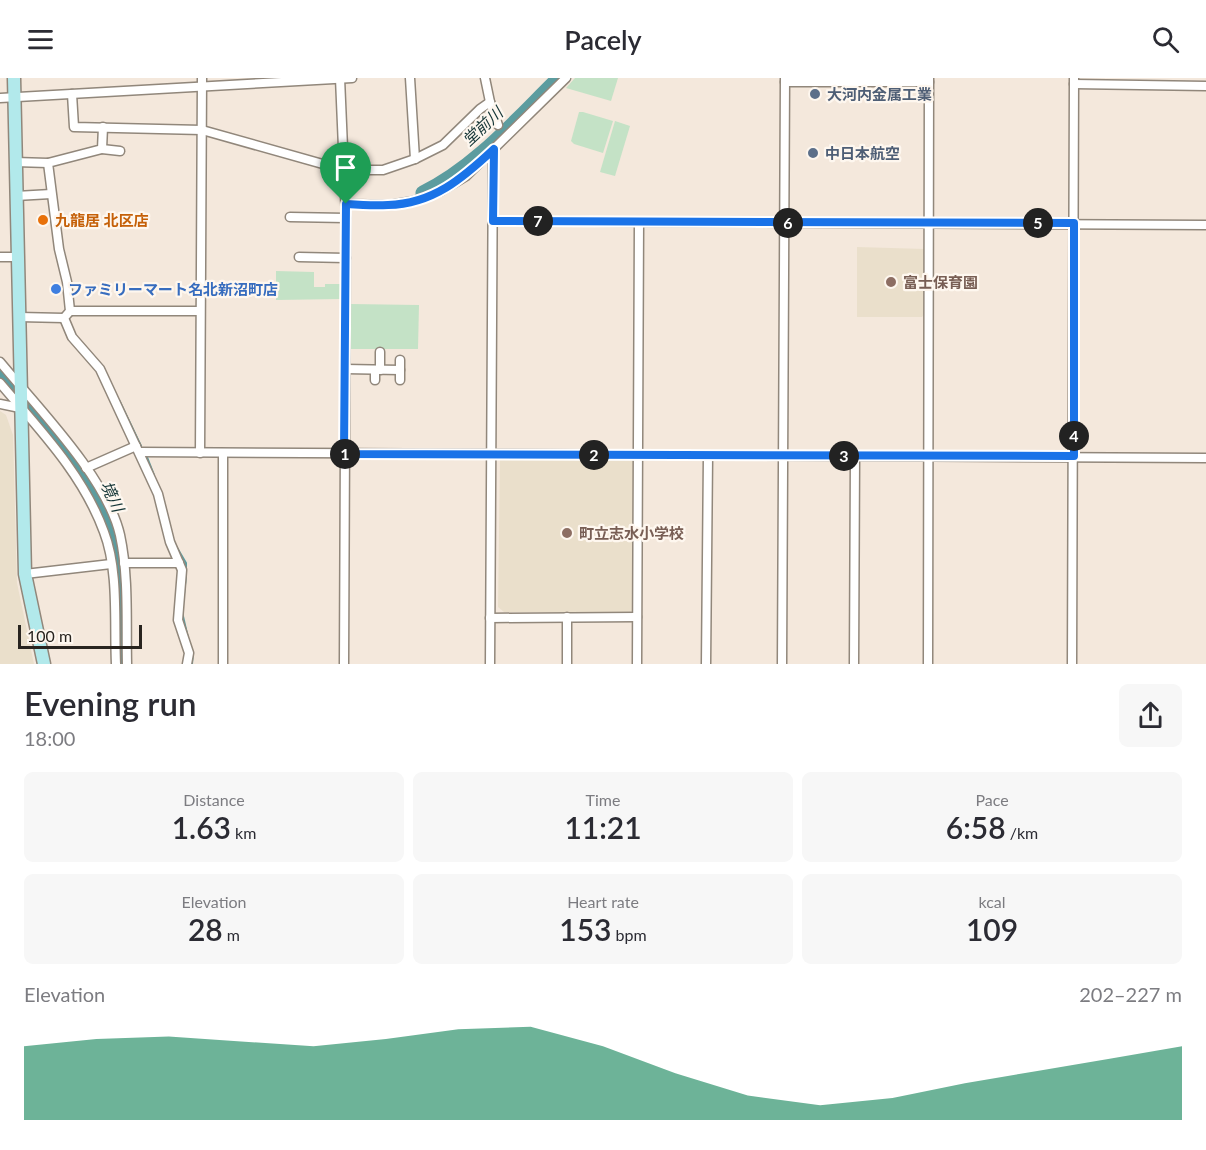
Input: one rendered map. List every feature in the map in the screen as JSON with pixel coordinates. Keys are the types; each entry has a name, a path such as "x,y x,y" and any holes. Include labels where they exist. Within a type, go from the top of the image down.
{"street":[{"path":"14,78 25,574 44,664"},
{"path":"340,78 346,204 344,664"},
{"path":"0,98 202,82 352,78"},
{"path":"410,78 415,159"},
{"path":"485,78 498,125"},
{"path":"346,204 390,205 414,201 441,191 466,176 566,78"},
{"path":"782,664 785,80 929,80 928,664"},
{"path":"1072,664 1074,81 1206,86"},
{"path":"200,453 202,82"},
{"path":"72,94 74,127 202,130 344,170 383,170 415,159 443,145 480,108 490,102"},
{"path":"102,149 103,127"},
{"path":"15,162 48,163 102,149 120,151"},
{"path":"490,664 494,149"},
{"path":"48,163 70,311"},
{"path":"16,196 51,194"},
{"path":"290,217 346,218"},
{"path":"493,221 1206,225"},
{"path":"637,664 639,222"},
{"path":"0,257 18,257"},
{"path":"299,257 346,258"},
{"path":"64,318 70,311 200,311"},
{"path":"20,317 64,318"},
{"path":"64,318 72,337 100,369 158,494 170,542 182,570 178,620 189,653 187,664"},
{"path":"375,380 380,352"},
{"path":"400,360 400,380"},
{"path":"0,362 21,399 80,483 105,533 111,564 116,664"},
{"path":"345,369 400,370"},
{"path":"0,383 21,399 86,468 108,502 119,533 124,564 127,664"},
{"path":"0,404 21,399"},
{"path":"86,468 138,449 200,453 1206,458"},
{"path":"223,453 223,664"},
{"path":"706,664 708,456"},
{"path":"854,664 855,456"},
{"path":"124,564 179,563"},
{"path":"25,574 111,564"},
{"path":"567,617 567,664"},
{"path":"490,618 637,617"}],"shaded area":[{"name":"富士保育園","path":"857,247 925,249 925,314 922,317 857,317"},
{"path":"0,411 6,415 13,435 17,583 34,664 0,664"},
{"name":"町立志水小学校","path":"504,458 633,458 636,460 635,609 630,612 504,612 498,607 500,460"}],"green space":[{"path":"575,78 618,78 611,101 566,88"},
{"path":"579,112 613,121 603,153 571,141"},
{"path":"615,121 630,126 615,176 600,172"},
{"path":"276,271 314,272 314,287 341,284 341,299 276,300"},
{"path":"351,304 419,305 418,349 351,349"}],"waterway":[{"name":"堂前川","path":"423,193 461,170 478,156 559,78"},
{"path":"405,199 422,194"},
{"name":"境川","path":"0,373 65,450 94,492 105,514 113,535 119,567 122,664"},
{"path":"119,400 141,446"},
{"path":"147,457 154,475"},
{"path":"165,506 170,526"},
{"path":"176,546 186,563 186,570"},
{"path":"184,594 186,576"},
{"path":"182,612 188,638"},
{"path":"192,664 193,652"}],"place":[{"name":"大河内金属工業","path":"815,94"},
{"name":"中日本航空","path":"813,153"},
{"name":"九龍居 北区店","path":"43,220"},
{"name":"富士保育園","path":"891,282"},
{"name":"ファミリーマート名北新沼町店","path":"56,289"},
{"name":"町立志水小学校","path":"567,533"}],"route":[{"path":"494,149 493,221 1074,223 1074,456 344,454 346,204 390,205 414,201 441,191 466,176 494,149"}]}
